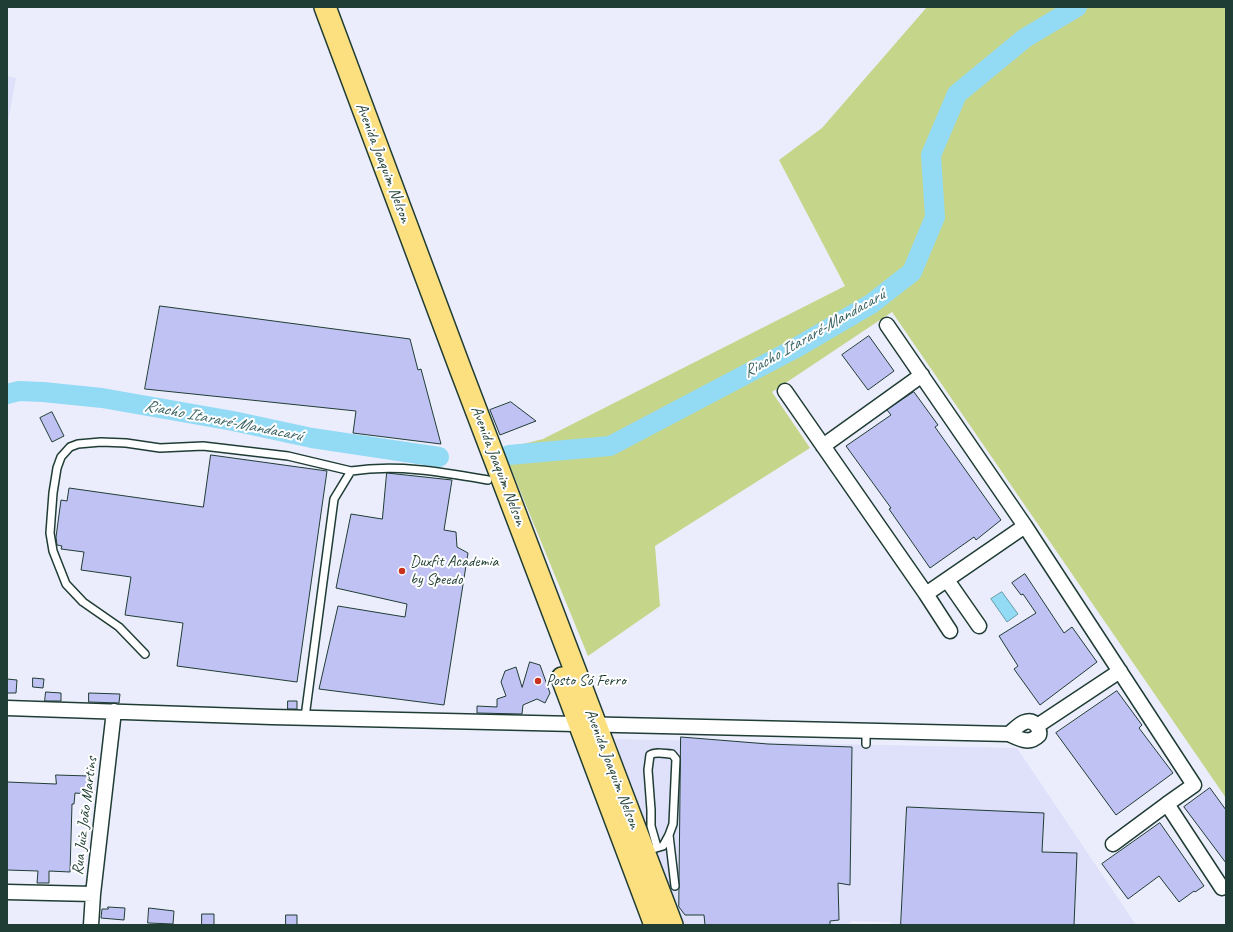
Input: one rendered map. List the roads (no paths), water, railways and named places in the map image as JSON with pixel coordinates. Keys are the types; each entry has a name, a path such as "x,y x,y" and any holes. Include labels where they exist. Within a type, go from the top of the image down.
{"main road":[{"name":"Avenida Joaquim Nelson","path":"310,7 454,370"},
{"name":"Avenida Joaquim Nelson","path":"325,7 466,403 587,723 654,925"},
{"name":"Avenida Joaquim Nelson","path":"466,403 488,480 587,723 650,849 672,925"}],"street":[{"path":"887,325 1025,526 1194,785 1113,844"},
{"path":"823,446 922,375"},
{"path":"785,391 950,631"},
{"path":"926,594 1025,526"},
{"path":"947,580 979,626"},
{"path":"7,708 305,717 587,723 866,738 1009,734 1024,741 1030,741 1040,732 1037,726 1120,671"},
{"name":"Rua Juiz João Martins","path":"91,925 93,894 114,711"},
{"path":"1167,804 1222,888"},
{"path":"7,892 93,894"}],"lane":[{"path":"145,654 119,627 83,602 66,584 53,551 50,533 52,493 57,468 61,458 70,447 78,444 101,442 126,443 160,448 203,446 288,456 351,471 369,468 426,470 488,480"},
{"path":"305,717 334,499 351,471"},
{"path":"653,753 672,754 676,759 673,824 663,846 650,849 652,810 648,770 650,755 653,753"},
{"path":"669,834 675,886"}],"water":[{"path":"1002,592 1018,614 1007,622 991,599"}],"waterway":[{"name":"Riacho Itararé-Mandacarú","path":"509,455 610,446 794,349 871,304 912,272 935,217 931,155 957,94 1025,38 1077,7"},
{"name":"Riacho Itararé-Mandacarú","path":"7,394 19,391 43,392 102,398 233,421 312,438 439,457"}],"place":[{"name":"Duxfit Academia by Speedo","path":"402,571"},
{"name":"Posto Só Ferro","path":"538,681"}]}
